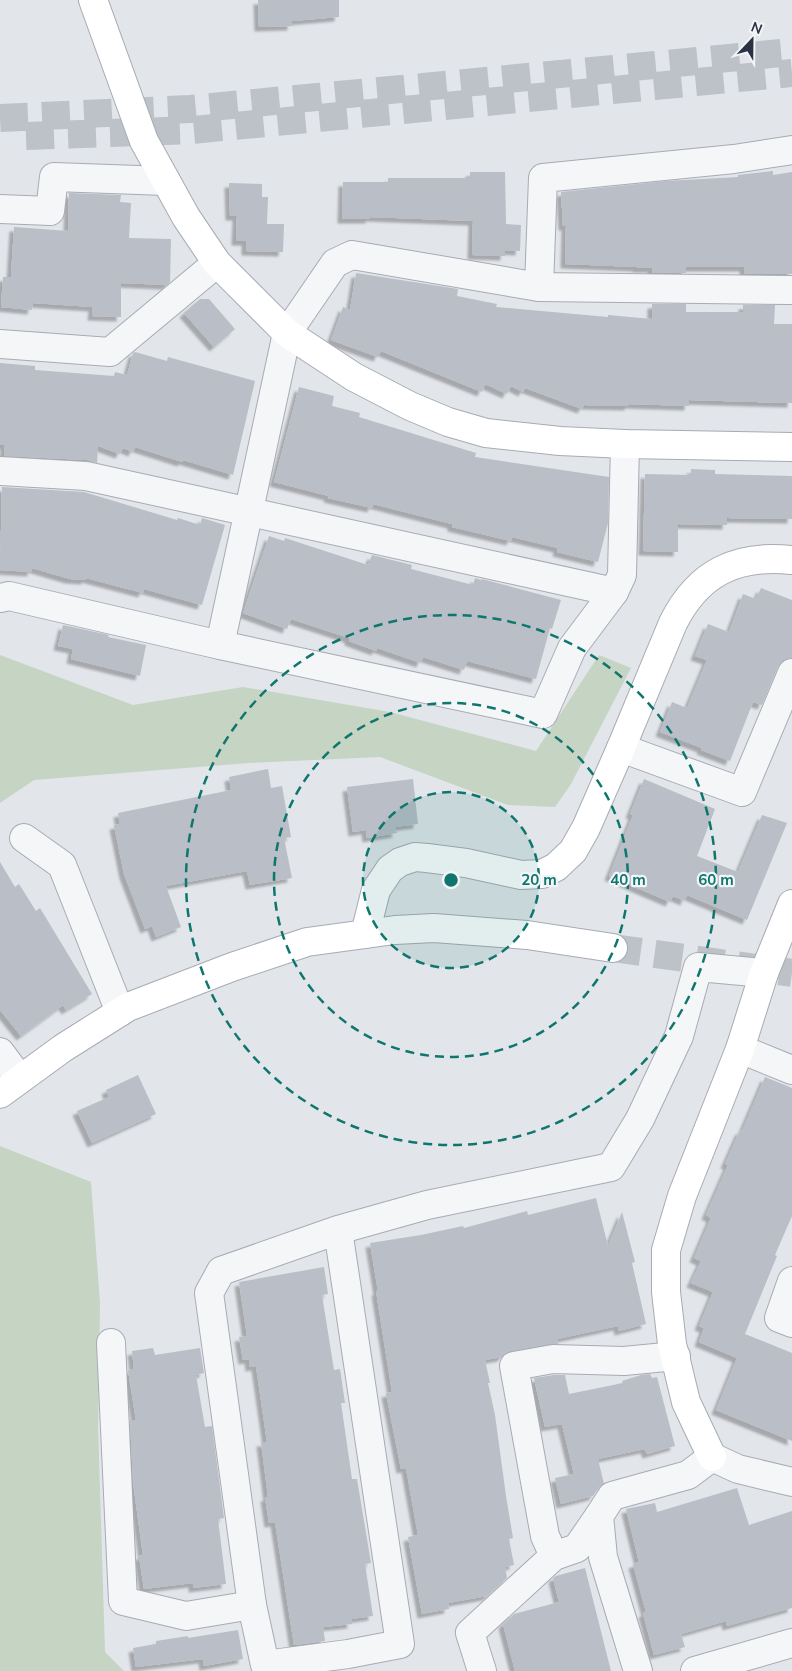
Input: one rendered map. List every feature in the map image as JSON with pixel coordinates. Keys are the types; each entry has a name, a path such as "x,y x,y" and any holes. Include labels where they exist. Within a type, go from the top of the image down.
{"street":[{"path":"93,0 144,141 186,217 217,263 287,333 354,378 410,406 448,422 486,433 560,441 625,444 792,447"},
{"path":"539,287 543,178 734,159 792,150"},
{"path":"0,209 50,211 54,177 166,181"},
{"path":"220,645 287,333 336,263 352,255 539,287 792,290"},
{"path":"0,344 110,352 217,263"},
{"path":"0,598 9,596 220,645 543,714 572,648 614,592 622,575 625,444"},
{"path":"0,471 86,476 614,592"},
{"path":"365,934 376,890 390,870 400,862 415,858 427,858 466,863 521,875 542,874 556,867 573,851 586,828 682,605 695,590 714,574 731,565 772,558 792,560"},
{"path":"621,748 742,792 792,673"},
{"path":"24,838 62,865 120,1012"},
{"path":"792,904 764,973 740,1049 682,1196 666,1250 666,1292 672,1344 686,1402 712,1457 738,1469 792,1482"},
{"path":"0,1052 10,1087 63,1048 128,1007 307,942 395,930 434,928 489,931 555,938 613,948"},
{"path":"338,1230 400,1644 348,1654 265,1665 252,1605 209,1294 221,1271 338,1230 427,1205 611,1167 640,1119 680,1036 698,967 764,973"},
{"path":"740,1049 792,1070"},
{"path":"792,1281 779,1318 792,1323"},
{"path":"111,1343 123,1601 186,1616 252,1605"},
{"path":"554,1556 544,1536 514,1366 552,1359 624,1361 676,1356"},
{"path":"482,1671 470,1633 554,1556 577,1548 612,1496 688,1475 712,1457"},
{"path":"599,1516 603,1557 638,1671"},
{"path":"695,1671 792,1643"}],"green space":[{"path":"0,655 133,705 243,687 390,712 536,751 599,655 631,668 571,784 555,807 508,805 380,757 249,763 34,780 0,803"},
{"path":"0,1146 91,1182 100,1303 98,1426 105,1652 124,1671 0,1671"}],"building":[{"path":"258,0 339,0 339,17 292,21 292,26 259,27"},
{"path":"773,171 773,175 792,172 792,274 744,274 744,267 686,267 686,273 652,273 652,268 565,264 566,226 563,226 561,192 666,181 738,177 738,175"},
{"path":"470,172 505,172 506,224 521,225 520,251 505,250 505,256 472,255 473,221 370,217 370,219 342,219 343,182 388,182 388,178 470,178"},
{"path":"229,183 262,184 262,197 268,197 267,224 284,224 283,252 246,251 246,241 236,241 237,216 230,216"},
{"path":"69,193 121,195 120,202 131,203 129,238 171,239 170,282 167,285 121,283 121,317 92,316 93,307 33,303 32,310 1,307 3,277 11,277 14,227 68,231"},
{"path":"356,273 458,289 457,296 497,304 496,307 608,317 608,315 652,319 652,304 686,304 686,312 743,312 743,305 775,305 774,324 792,324 792,403 689,400 689,406 584,405 582,409 525,388 523,392 511,386 507,394 485,384 482,392 381,351 378,357 331,340 343,307 350,310"},
{"path":"200,299 209,299 235,329 214,347 184,313"},
{"path":"133,353 167,361 168,357 255,381 233,475 183,460 182,462 135,447 133,452 123,448 120,454 98,446 97,463 87,460 4,456 5,445 0,445 0,363 35,366 35,370 114,376 115,372 127,375"},
{"path":"299,387 334,396 332,406 360,413 359,417 476,453 475,457 609,477 608,523 598,562 557,552 558,548 512,537 511,541 452,527 452,524 373,504 372,508 328,498 329,496 274,482"},
{"path":"691,469 715,470 715,474 792,476 792,519 727,518 727,525 678,524 678,552 643,551 645,474 691,475"},
{"path":"2,487 84,492 177,520 178,518 200,525 202,518 225,525 202,605 144,589 143,593 86,578 86,580 70,579 32,568 32,572 0,570"},
{"path":"269,536 284,541 285,538 368,565 372,555 412,565 411,569 473,585 475,578 482,579 561,600 552,629 550,628 536,679 467,661 464,670 423,657 421,663 377,648 376,651 349,641 349,638 291,619 287,629 243,613"},
{"path":"761,588 792,600 792,658 783,660 778,667 762,705 753,702 730,761 660,732 672,702 687,708 707,660 695,656 708,624 729,632 743,594 756,599"},
{"path":"63,625 146,645 140,676 71,659 73,649 58,646"},
{"path":"268,769 271,788 282,786 291,837 284,838 292,878 250,885 247,871 166,886 181,927 156,937 152,926 145,929 124,874 114,825 120,824 118,813 231,790 229,777"},
{"path":"413,779 418,824 395,827 397,833 367,838 366,830 353,832 347,787"},
{"path":"644,779 715,809 697,856 738,872 762,815 787,823 747,920 687,895 685,901 673,896 670,902 609,876 633,815 630,814"},
{"path":"0,862 15,887 19,884 36,911 40,908 92,994 66,1010 63,1005 21,1036 0,1010"},
{"path":"138,1075 156,1114 92,1143 77,1111 109,1097 106,1090"},
{"path":"765,1077 792,1088 792,1216 745,1334 792,1353 792,1441 716,1410 737,1358 699,1342 704,1328 699,1326 713,1292 691,1283 701,1261 694,1258 711,1218 706,1215 728,1165 725,1164 740,1130 742,1131"},
{"path":"596,1198 608,1246 622,1212 635,1262 632,1263 646,1324 619,1331 618,1326 557,1339 558,1344 511,1351 502,1357 485,1360 513,1538 509,1539 514,1565 505,1567 507,1578 487,1596 448,1603 449,1609 422,1614 408,1537 418,1535 406,1468 401,1469 386,1393 392,1392 370,1243 463,1226 464,1228 527,1211 528,1215"},
{"path":"324,1267 328,1294 322,1295 334,1370 340,1369 345,1403 341,1403 352,1479 357,1479 371,1563 365,1564 373,1616 351,1619 352,1624 323,1627 325,1641 294,1645 275,1522 269,1523 265,1497 268,1497 261,1442 267,1442 256,1366 250,1367 249,1359 243,1360 239,1337 247,1336 239,1282"},
{"path":"153,1348 155,1355 200,1348 204,1373 196,1375 205,1427 212,1426 224,1518 218,1519 226,1584 193,1588 193,1583 144,1589 139,1556 143,1555 133,1482 130,1420 136,1420 128,1370 134,1369 132,1351"},
{"path":"650,1374 652,1378 657,1377 675,1446 647,1454 645,1449 598,1459 604,1484 599,1487 593,1496 561,1504 555,1478 574,1474 562,1424 545,1427 534,1378 565,1375 569,1394 623,1383 622,1381"},
{"path":"737,1488 749,1525 792,1511 792,1608 727,1626 726,1621 681,1634 685,1647 654,1655 643,1613 646,1612 633,1564 639,1562 626,1509 655,1503 657,1512"},
{"path":"585,1568 611,1671 515,1671 503,1624 514,1614 559,1602 553,1578"},
{"path":"238,1630 243,1659 204,1666 203,1659 136,1667 133,1648 156,1644 156,1641"}],"tunnel":[{"path":"0,118 190,109 792,52"},
{"path":"26,136 192,130 792,73"},
{"path":"613,948 792,973"}]}
